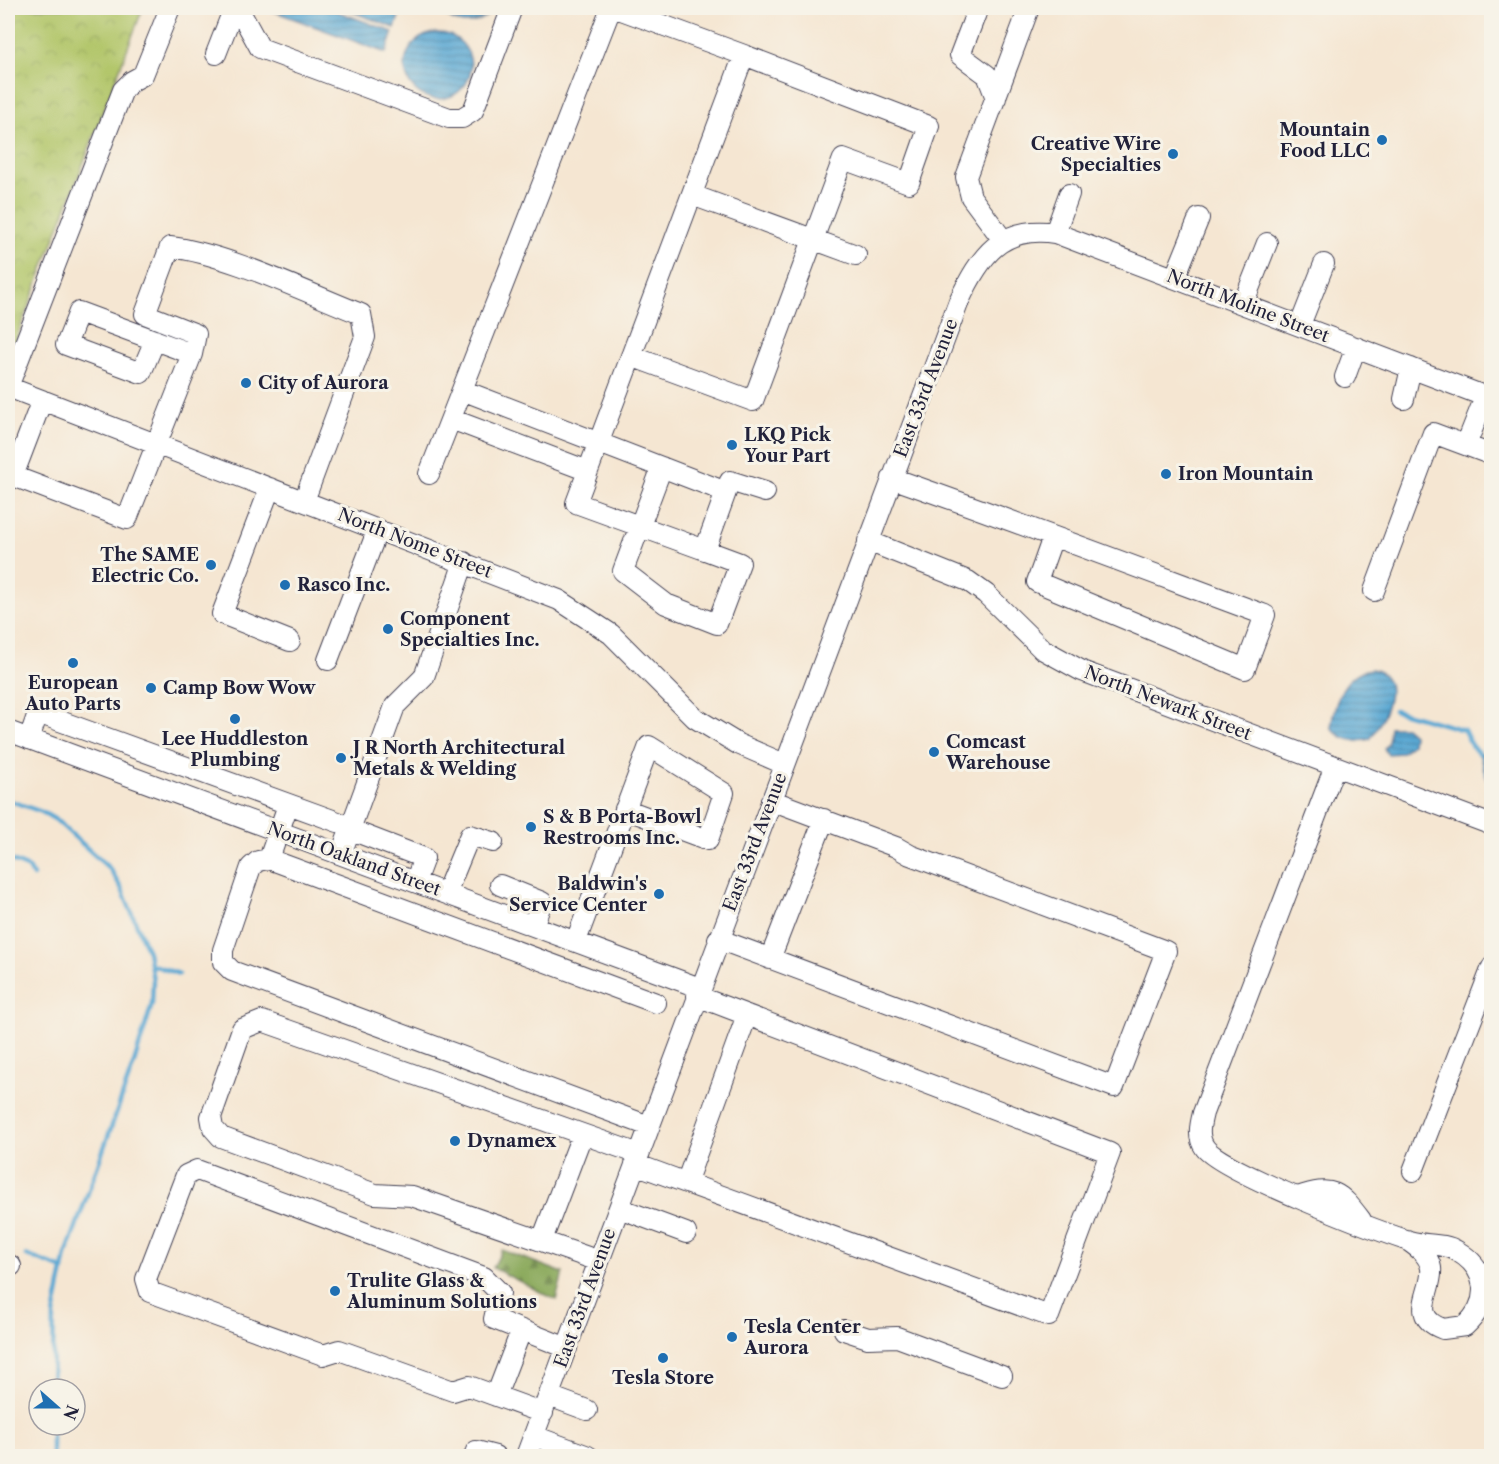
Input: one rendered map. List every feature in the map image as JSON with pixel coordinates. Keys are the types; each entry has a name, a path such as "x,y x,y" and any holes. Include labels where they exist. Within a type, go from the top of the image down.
{"street":[{"path":"8,387 123,90 143,75 170,8"},
{"path":"236,8 260,48 449,118 462,118 473,111 512,8"},
{"path":"216,54 236,8"},
{"path":"429,474 611,8"},
{"path":"616,8 929,126 909,183 843,159 753,401 631,356"},
{"path":"978,8 960,55 987,75 996,98"},
{"path":"1003,240 971,197 966,177 1029,8"},
{"path":"662,467 640,527 623,571 666,604 717,624 740,563 640,527 576,503 744,55"},
{"path":"1055,233 1069,194"},
{"path":"692,195 856,255"},
{"path":"1175,277 1198,218"},
{"name":"North Moline Street","path":"1003,240 1025,231 1055,233 1488,398"},
{"name":"East 33rd Avenue","path":"526,1456 959,300 984,256 1003,240"},
{"path":"1243,304 1266,243"},
{"path":"42,400 10,482 127,519 192,354 196,334 145,314 170,247 185,249 242,268 362,314 364,337 304,501"},
{"path":"1300,325 1324,264"},
{"path":"155,340 192,354"},
{"path":"1345,377 1356,347"},
{"path":"1404,399 1411,368"},
{"name":"North Nome Street","path":"8,387 537,590 578,610 611,634 695,718 738,744 784,764"},
{"path":"462,390 726,492"},
{"path":"1466,445 1488,398"},
{"path":"451,419 588,471"},
{"path":"1374,591 1433,433 1491,455"},
{"path":"892,478 1053,537 1265,615 1245,669 1037,582 1053,537"},
{"path":"705,550 730,481 765,492"},
{"path":"270,488 222,614 290,640"},
{"path":"328,660 378,529"},
{"name":"North Newark Street","path":"868,541 953,573 973,584 1042,649 1082,671 1491,825"},
{"path":"318,878 334,852 395,706 424,677 464,562"},
{"path":"29,739 38,713 344,826 424,858 416,914"},
{"name":"North Oakland Street","path":"8,731 576,941 623,959 747,1015 1110,1153 1049,1316 686,1183"},
{"path":"576,941 625,809 649,746 724,792 708,840 625,809"},
{"path":"1335,766 1200,1127 1203,1146 1215,1157 1298,1197 1321,1189 1331,1192 1350,1206 1362,1223 1407,1240 1449,1246 1479,1269 1483,1278 1482,1302 1465,1326 1443,1329 1428,1319 1424,1298 1431,1269 1424,1254 1407,1240"},
{"path":"718,939 1114,1087 1166,951 771,800"},
{"path":"269,859 288,805"},
{"path":"770,959 824,819"},
{"path":"446,893 470,835 493,843"},
{"path":"649,1126 231,971 223,962 223,950 251,867 258,861 269,859 656,1003"},
{"path":"500,885 542,902 513,950"},
{"path":"612,987 623,959"},
{"path":"1413,1171 1491,967"},
{"path":"599,1261 412,1196 375,1194 221,1137 213,1128 211,1117 242,1029 262,1021 582,1135 686,1183 747,1015"},
{"path":"543,1240 582,1135"},
{"path":"567,1348 494,1319 500,1293 484,1277 198,1170 186,1175 146,1279 150,1292 322,1355 339,1350 453,1391 469,1386 496,1396 587,1410"},
{"path":"619,1208 686,1233"},
{"path":"844,1330 868,1338 897,1337 1002,1376"},
{"path":"496,1396 521,1331"},
{"path":"534,1436 588,1456"},
{"path":"474,1456 476,1451 495,1456"}],"green space":[{"path":"8,8 143,8 8,360"},
{"path":"502,1250 563,1273 556,1300 493,1268"}],"water":[{"path":"265,8 328,8 393,32 386,53"},
{"path":"342,8 402,8 395,28"},
{"path":"439,8 495,8 482,19 467,23 452,20"},
{"path":"438,33 451,36 461,43 468,53 471,66 468,79 461,89 451,96 438,99 425,96 415,89 408,79 405,66 408,53 415,43 425,36"},
{"path":"1371,669 1382,673 1388,680 1390,689 1386,710 1370,739 1359,741 1343,738 1331,727 1338,699 1342,690 1354,676"},
{"path":"1390,727 1405,727 1413,734 1412,744 1401,753 1388,754 1384,749 1388,743"},
{"path":"1492,751 1491,784 1486,778 1479,753"}],"waterway":[{"path":"1394,710 1464,730 1472,747 1479,753"},
{"path":"8,800 42,812 56,820 110,869 121,887 148,952 153,980 152,1004 134,1063 66,1255 54,1315 52,1377"},
{"path":"8,859 29,868 33,876"},
{"path":"150,964 179,974"},
{"path":"26,1255 63,1269"},
{"path":"52,1437 52,1456"}],"place":[{"name":"Mountain Food LLC","path":"1382,140"},
{"name":"Creative Wire Specialties","path":"1173,154"},
{"name":"City of Aurora","path":"246,383"},
{"name":"LKQ Pick Your Part","path":"732,445"},
{"name":"Iron Mountain","path":"1166,474"},
{"name":"The SAME Electric Co.","path":"211,565"},
{"name":"Rasco Inc.","path":"285,585"},
{"name":"Component Specialties Inc.","path":"388,629"},
{"name":"European Auto Parts","path":"73,663"},
{"name":"Camp Bow Wow","path":"151,688"},
{"name":"Lee Huddleston Plumbing","path":"235,719"},
{"name":"Comcast Warehouse","path":"934,752"},
{"name":"J R North Architectural Metals & Welding","path":"341,758"},
{"name":"S & B Porta-Bowl Restrooms Inc.","path":"531,827"},
{"name":"Baldwin's Service Center","path":"659,894"},
{"name":"Dynamex","path":"455,1141"},
{"name":"Trulite Glass & Aluminum Solutions","path":"335,1291"},
{"name":"Tesla Center Aurora","path":"732,1337"},
{"name":"Tesla Store","path":"663,1358"}]}
